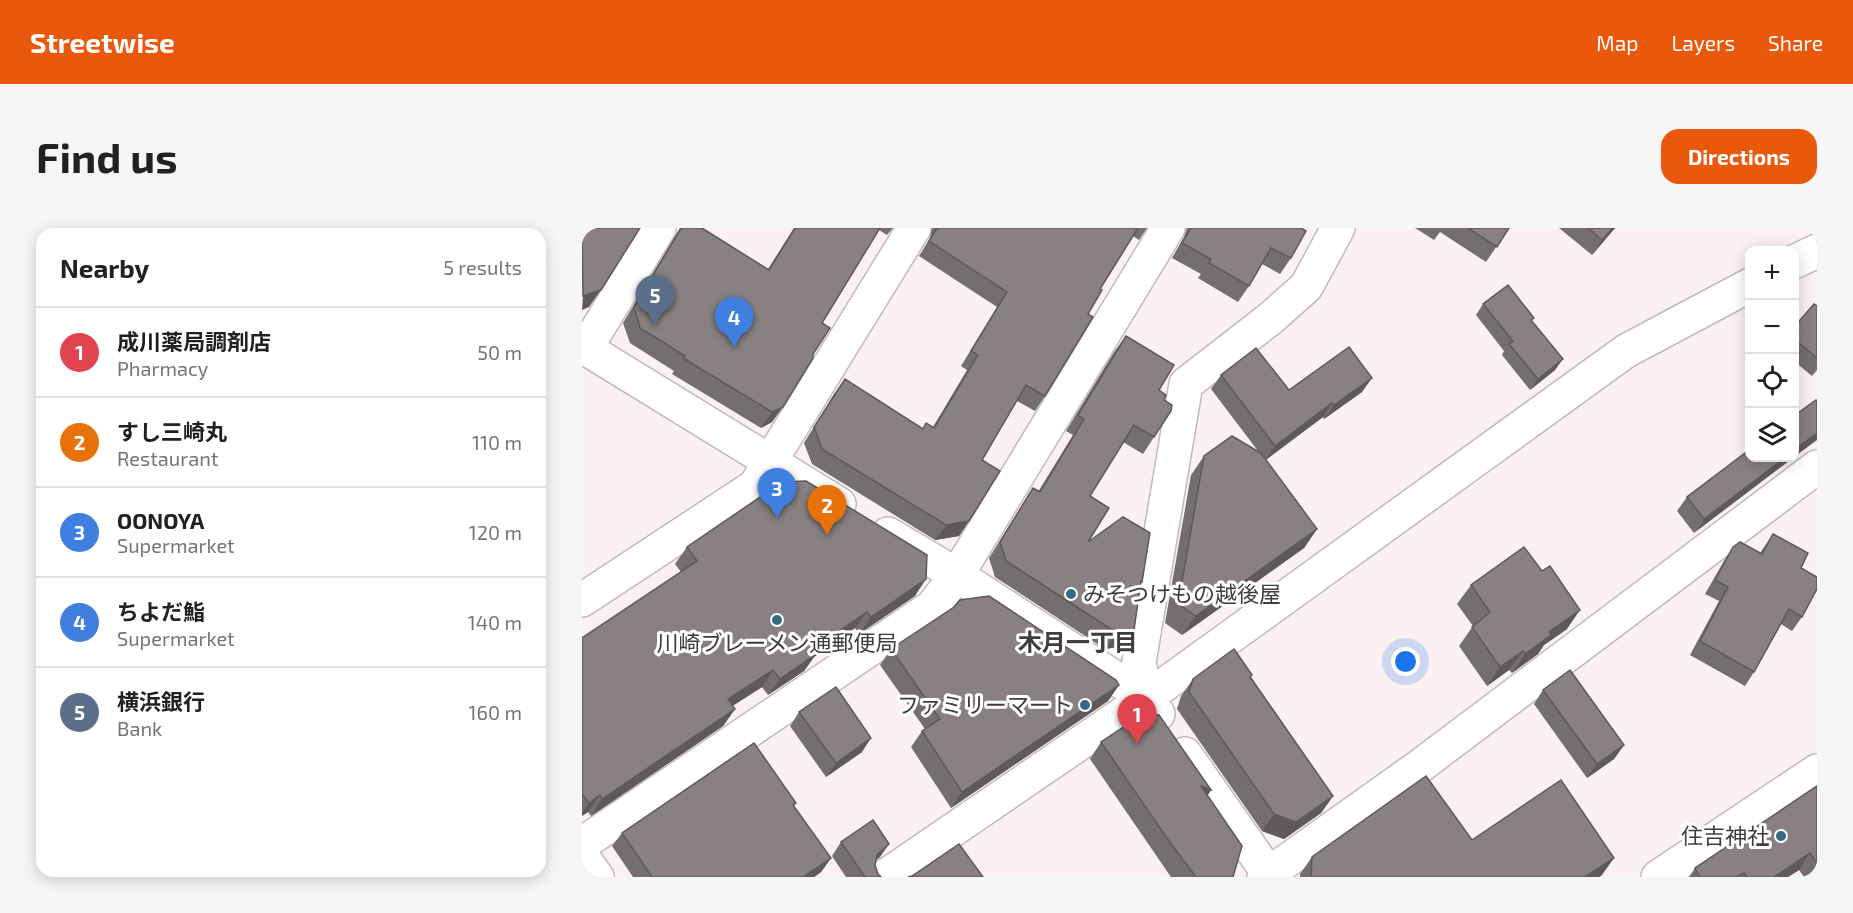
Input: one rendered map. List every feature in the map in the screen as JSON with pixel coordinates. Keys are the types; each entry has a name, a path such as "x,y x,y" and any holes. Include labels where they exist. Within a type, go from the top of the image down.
{"street":[{"path":"658,228 584,347 770,463 957,575 1146,698 1268,876 1420,766 1817,467"},
{"path":"582,600 755,486 914,228"},
{"path":"582,844 932,607 957,575 1168,228"},
{"path":"1146,698 1139,663 1186,384 1271,318 1306,287 1338,228"},
{"path":"1799,260 1817,251"},
{"path":"884,877 1146,698 1626,351 1745,287"},
{"path":"1658,877 1817,771"},
{"path":"582,856 597,877"}],"building":[{"path":"582,228 640,228 601,290 583,296"},
{"path":"681,228 702,228 769,270 795,228 880,228 822,323 830,328 783,407 772,412 683,358 685,356 640,328 634,307"},
{"path":"937,228 1138,228 1100,289 1102,290 1088,314 1093,317 1045,396 1026,385 982,460 1000,471 969,521 946,525 822,449 814,427 845,379 923,429 926,423 934,428 978,355 971,351 1007,292 929,241"},
{"path":"1191,228 1301,228 1306,231 1291,258 1271,248 1249,286 1209,263 1211,259 1182,243"},
{"path":"1468,228 1509,228 1497,247"},
{"path":"1588,228 1613,228 1602,240"},
{"path":"1508,285 1534,318 1531,320 1563,359 1538,379 1509,344 1513,341 1483,304"},
{"path":"1814,304 1817,306 1817,358 1799,343 1799,321"},
{"path":"1126,336 1174,365 1159,390 1166,395 1164,400 1172,405 1171,411 1154,437 1134,425 1090,496 1109,508 1088,542 1123,517 1150,533 1134,630 1117,633 1006,561 1000,542 1033,488 1040,492 1084,419 1078,415"},
{"path":"1349,347 1372,378 1334,405 1332,403 1275,446 1221,375 1256,348 1289,390"},
{"path":"1817,401 1817,433 1799,446 1799,412"},
{"path":"1232,436 1261,453 1317,529 1196,616 1178,604 1204,456"},
{"path":"1745,453 1745,462 1780,462 1704,519 1687,497"},
{"path":"806,481 927,555 926,579 871,617 867,612 813,649 816,654 780,679 773,670 728,699 735,709 602,799 600,795 589,803 582,794 582,638 697,561 687,547 782,482"},
{"path":"1773,534 1808,553 1801,568 1817,577 1817,589 1802,617 1789,609 1754,672 1700,641 1728,587 1715,580 1733,547 1740,542 1762,554"},
{"path":"1524,547 1542,571 1550,566 1580,610 1549,632 1551,635 1525,654 1523,651 1500,667 1472,627 1490,612 1471,585"},
{"path":"989,596 1116,680 1119,685 962,792 922,731 940,719 891,649 954,607 960,600"},
{"path":"1234,649 1252,675 1250,677 1333,796 1296,822 1274,814 1189,692 1193,679"},
{"path":"1570,670 1624,745 1597,764 1543,690"},
{"path":"836,687 871,738 836,763 799,712"},
{"path":"1143,714 1159,715 1211,790 1201,786 1242,846 1233,877 1196,877 1101,742"},
{"path":"754,743 796,803 793,805 831,858 803,877 652,877 622,833"},
{"path":"1426,776 1472,840 1561,780 1614,858 1585,877 1311,877 1312,857"},
{"name":"住吉神社","path":"1817,786 1817,863 1810,853 1774,877 1747,877 1744,873 1736,877 1700,877 1695,868"},
{"path":"873,820 889,844 877,855 875,865 881,877 865,877 841,842"},
{"path":"959,844 983,877 908,877 912,876"},
{"path":"582,869 588,877 582,877"}],"place":[{"name":"横浜銀行","path":"655,325"},
{"name":"ちよだ鮨","path":"734,347"},
{"name":"OONOYA","path":"777,518"},
{"name":"すし三崎丸","path":"827,535"},
{"name":"みそつけもの越後屋","path":"1071,594"},
{"name":"川崎ブレーメン通郵便局","path":"777,620"},
{"name":"ファミリーマート","path":"1085,705"},
{"name":"成川薬局調剤店","path":"1137,744"},
{"name":"住吉神社","path":"1781,836"}],"district":[{"name":"木月一丁目","path":"1078,643"}]}
